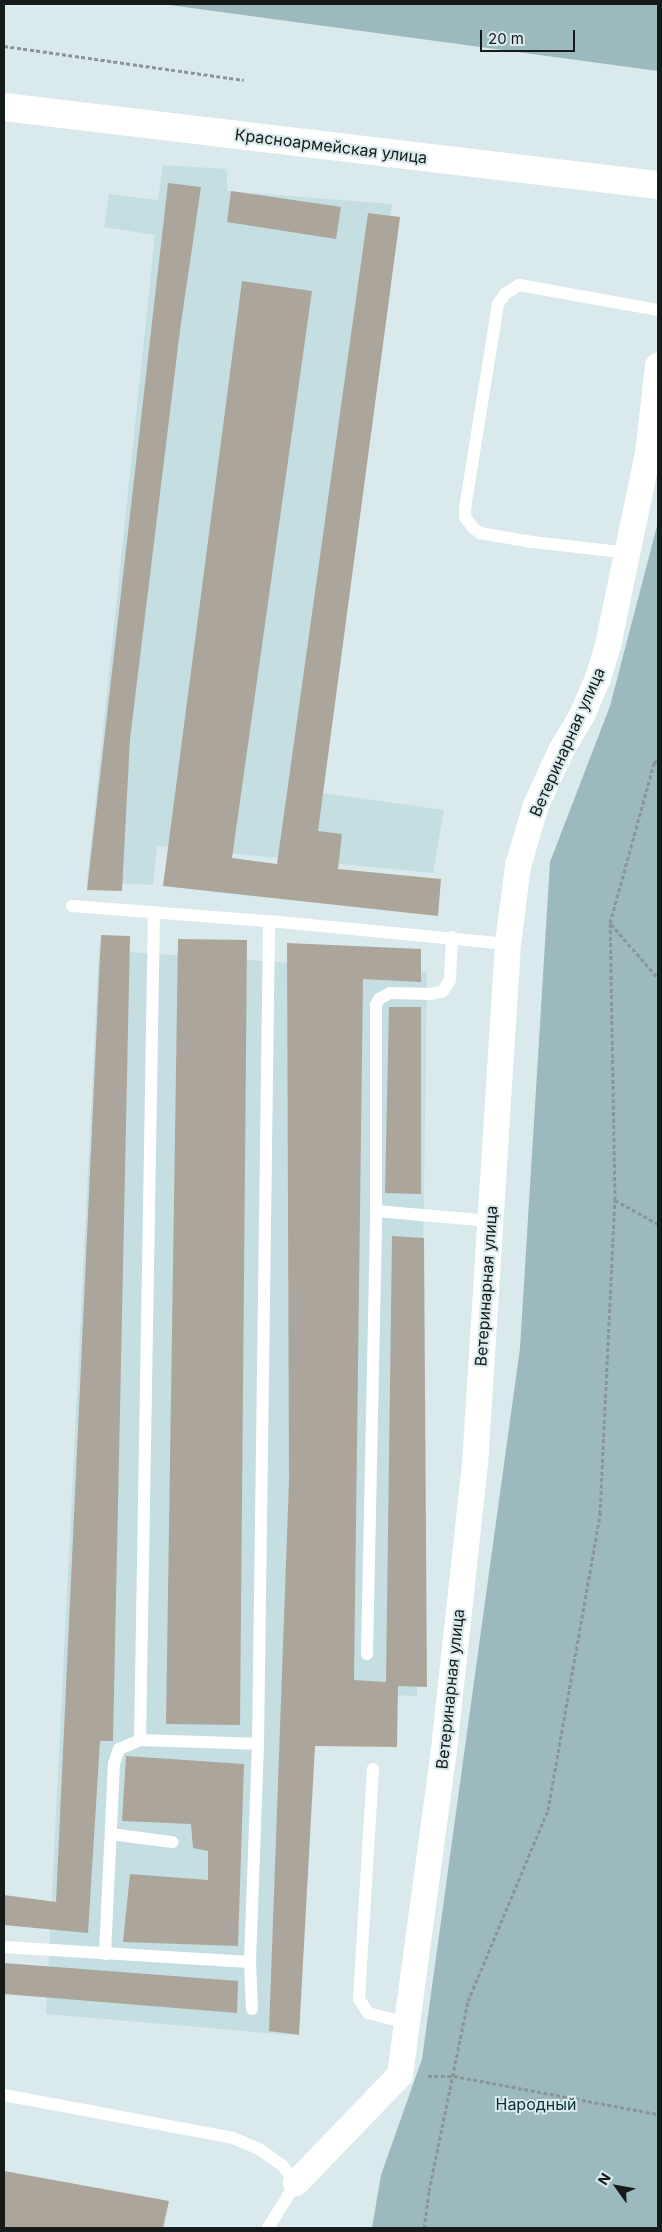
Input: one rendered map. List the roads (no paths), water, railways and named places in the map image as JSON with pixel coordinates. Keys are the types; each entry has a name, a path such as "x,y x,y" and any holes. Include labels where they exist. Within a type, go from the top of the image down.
{"street":[{"name":"Красноармейская улица","path":"4,106 658,185"},
{"name":"Ветеринарная улица","path":"296,2183 400,2075 445,1740 475,1465 508,944 518,866 536,805 561,752 582,715 598,678 608,645 629,553 648,454 658,366"}],"lane":[{"path":"629,553 532,542 480,533 472,528 465,517 465,508 498,304 505,294 519,285 658,310"},
{"path":"72,906 269,921 452,937 508,944"},
{"path":"140,1740 154,912"},
{"path":"252,2009 250,1962 258,1744 269,921"},
{"path":"367,1654 376,1211 376,1005 379,1000 390,993 431,994 443,992 450,980 452,937"},
{"path":"376,1211 491,1221"},
{"path":"105,1954 114,1764 124,1745 140,1740 258,1744"},
{"path":"373,1769 359,1999 368,2013 407,2023"},
{"path":"111,1834 172,1842"},
{"path":"4,1947 250,1962"},
{"path":"4,2095 233,2138 259,2149 282,2166 296,2183 268,2228"}],"park label":[{"name":"Народный","path":"536,2104"}]}
